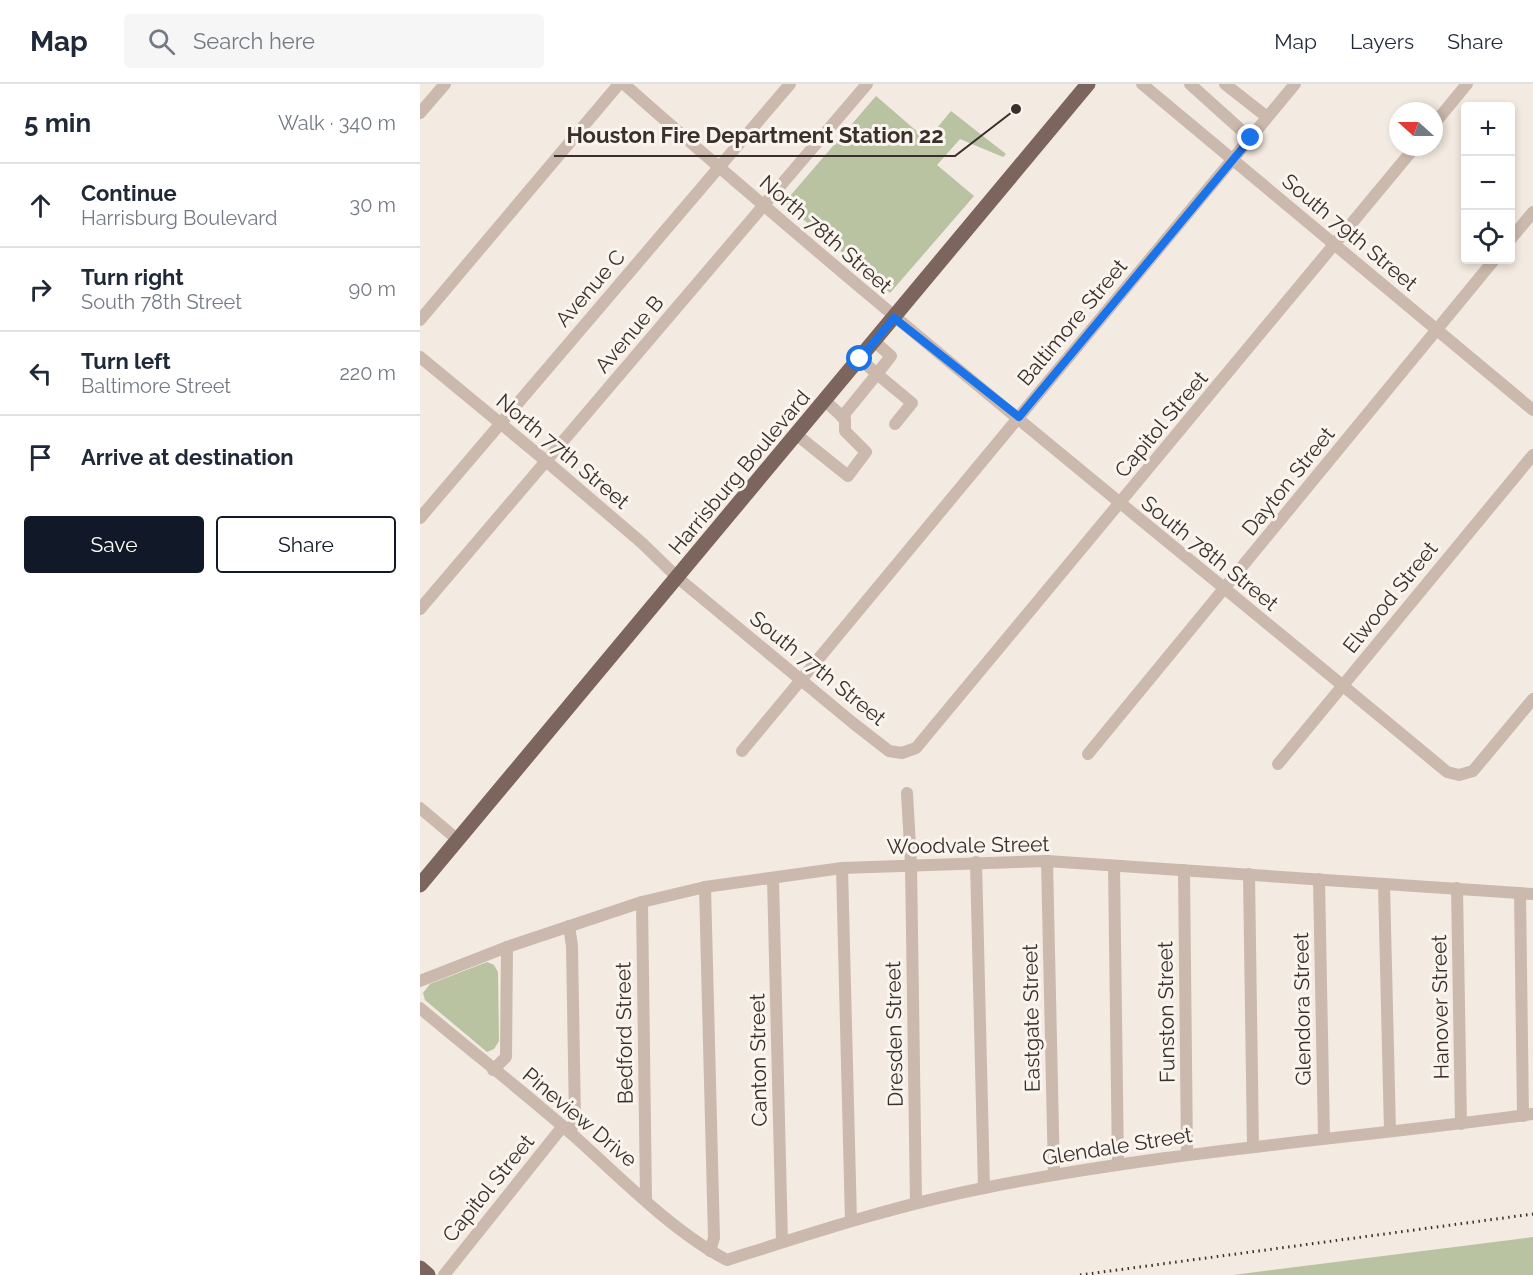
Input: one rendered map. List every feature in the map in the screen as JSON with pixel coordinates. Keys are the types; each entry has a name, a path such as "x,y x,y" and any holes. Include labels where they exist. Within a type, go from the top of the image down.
{"main road":[{"name":"Harrisburg Boulevard","path":"420,885 1088,84"},
{"path":"420,1268 428,1275"}],"street":[{"path":"420,113 445,84"},
{"path":"420,320 619,84"},
{"name":"North 78th Street","path":"624,84 718,168 894,318"},
{"name":"Avenue C","path":"420,518 790,84"},
{"name":"Avenue B","path":"420,609 867,84"},
{"name":"South 79th Street","path":"1142,84 1533,410"},
{"path":"1190,84 1251,138"},
{"path":"1225,84 1267,117"},
{"name":"Baltimore Street","path":"742,751 1295,84"},
{"path":"1443,113 1467,84"},
{"name":"Capitol Street","path":"935,724 1408,156"},
{"path":"1515,234 1533,212"},
{"name":"Dayton Street","path":"1088,754 1491,264"},
{"name":"South 78th Street","path":"894,318 1019,417 1223,590 1343,685 1447,772 1459,775 1473,771 1533,699"},
{"path":"842,417 891,356 874,342"},
{"name":"North 77th Street","path":"420,357 546,460 642,543 678,578"},
{"path":"860,359 912,403 895,424"},
{"path":"797,435 848,476 866,452 845,431 845,419 825,401"},
{"name":"Elwood Street","path":"1278,764 1533,454"},
{"name":"South 77th Street","path":"678,578 888,751 902,753 916,748 935,724"},
{"name":"Dresden Street","path":"907,793 911,864 916,1203"},
{"path":"420,808 458,840"},
{"name":"Woodvale Street","path":"420,981 507,947 642,902 705,887 842,868 1047,861 1527,894"},
{"name":"Eastgate Street","path":"1047,861 1054,1174"},
{"path":"976,862 984,1188"},
{"path":"1114,866 1118,1165"},
{"path":"842,868 851,1221"},
{"name":"Funston Street","path":"1184,870 1187,1154"},
{"path":"1249,874 1253,1147"},
{"name":"Canton Street","path":"773,878 782,1242"},
{"name":"Glendora Street","path":"1319,879 1324,1138"},
{"path":"1384,884 1390,1131"},
{"path":"705,887 713,1253"},
{"name":"Hanover Street","path":"1457,888 1461,1124"},
{"path":"1527,894 1528,1115"},
{"name":"Bedford Street","path":"642,902 646,1199"},
{"path":"566,1129 575,1120 572,946 569,926"},
{"path":"494,1070 506,1057 507,947"},
{"name":"Pineview Drive","path":"420,1008 713,1253"},
{"name":"Glendale Street","path":"713,1253 727,1260 916,1203 1054,1174 1187,1154 1528,1115"},
{"name":"Capitol Street","path":"444,1275 566,1129"}],"green space":[{"path":"876,96 927,140 951,111 1006,154 1003,157 960,139 937,165 974,196 890,293 784,203"},
{"path":"487,962 494,965 498,972 499,1041 494,1049 487,1052 425,1000 423,993 430,984"},
{"path":"1533,1237 1533,1275 1233,1275"}],"railway":[{"path":"1080,1275 1533,1214"}],"place":[{"name":"Houston Fire Department Station 22","path":"1016,109"}],"route":[{"path":"860,359 894,318 1019,417 1251,138"}]}
